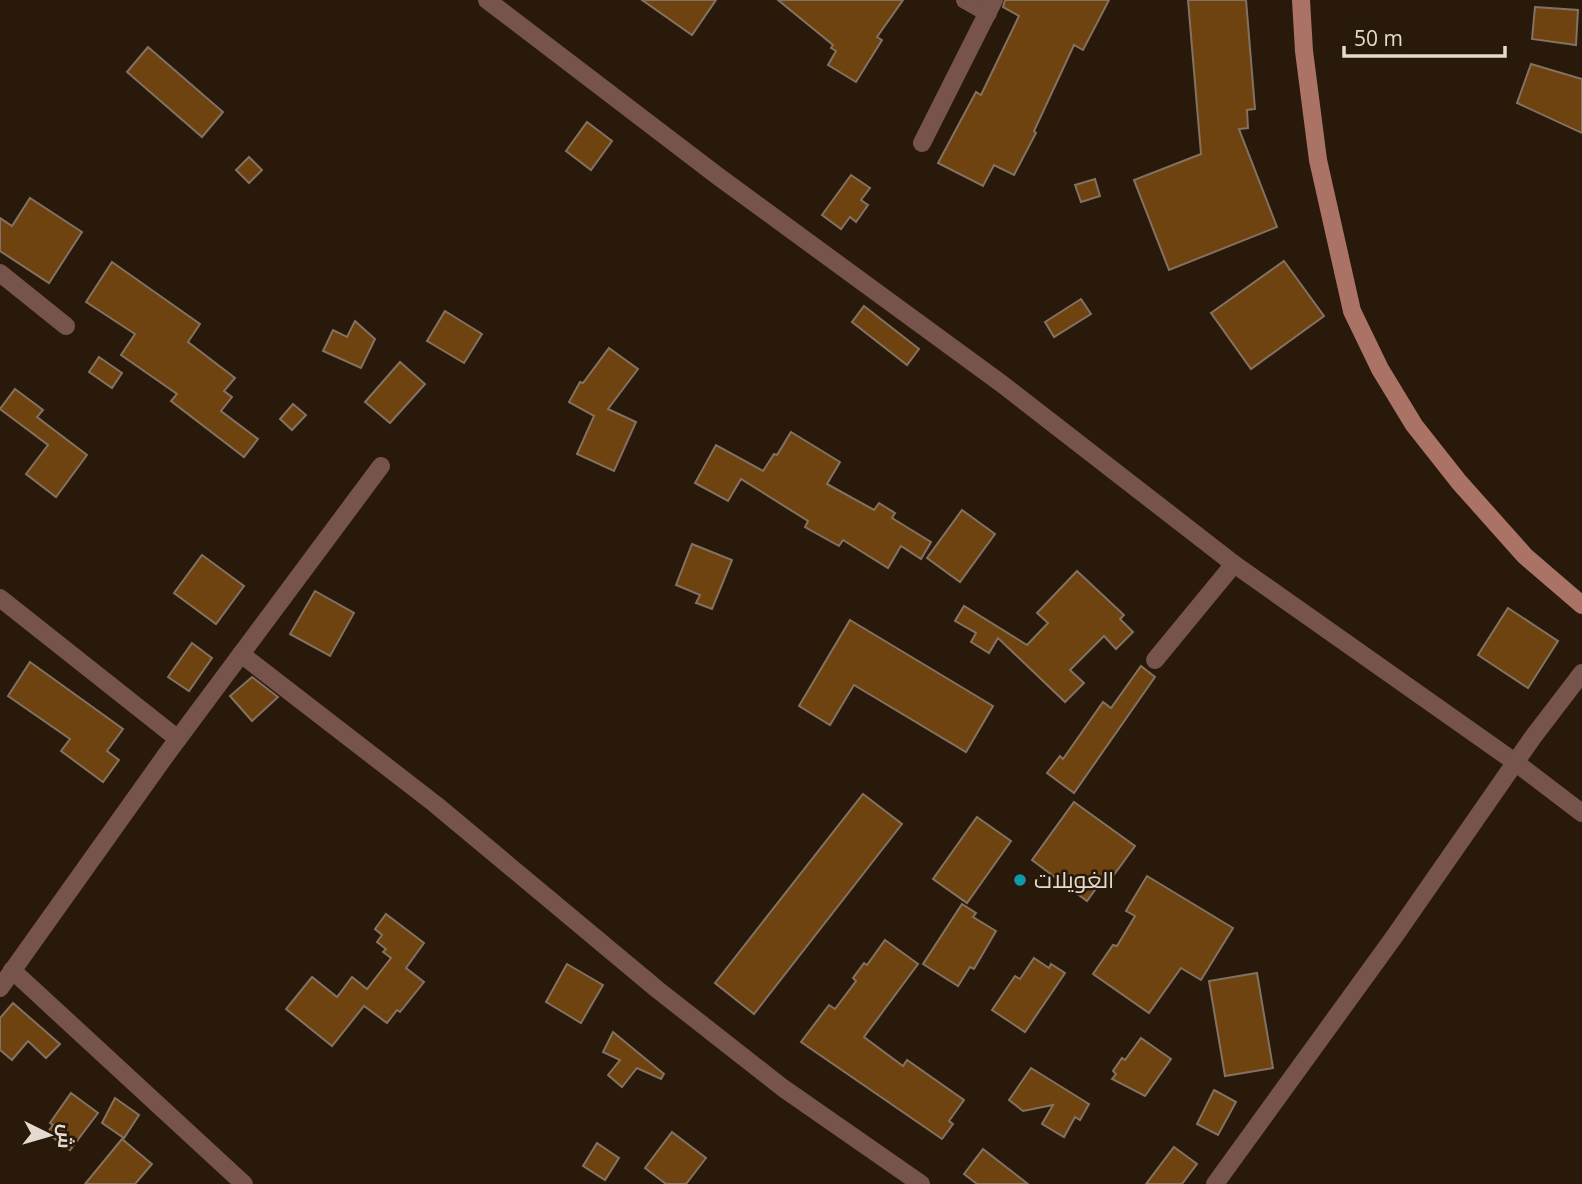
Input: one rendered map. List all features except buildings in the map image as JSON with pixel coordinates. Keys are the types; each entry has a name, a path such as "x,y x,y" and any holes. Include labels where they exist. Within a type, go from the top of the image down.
{"street":[{"path":"487,0 719,177 1002,384 1234,564 1515,762 1582,813"},
{"path":"922,143 991,6 965,0"},
{"path":"1301,0 1304,51 1318,160 1352,311 1380,369 1414,425 1458,482 1525,556 1582,605"},
{"path":"0,273 66,326"},
{"path":"0,988 178,738 381,466"},
{"path":"1155,660 1234,564"},
{"path":"0,598 178,738"},
{"path":"241,654 435,804 658,990 783,1088 921,1184"},
{"path":"1215,1184 1394,937 1515,762 1582,673"},
{"path":"12,970 244,1184"}],"place":[{"name":"الغويلات","path":"1020,880"}]}
